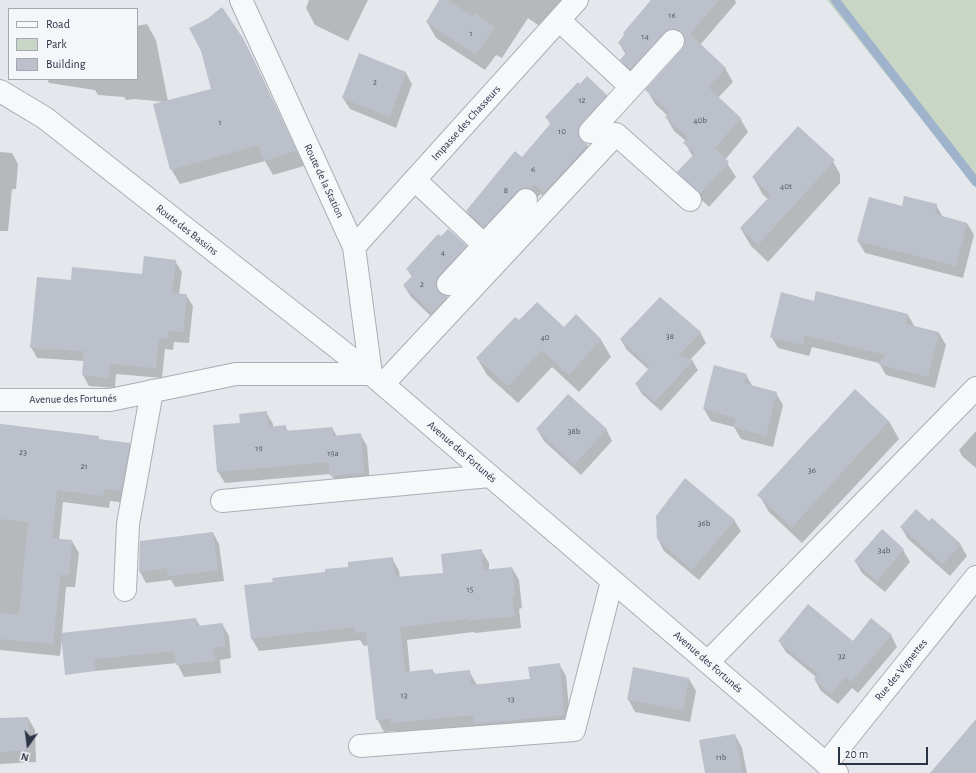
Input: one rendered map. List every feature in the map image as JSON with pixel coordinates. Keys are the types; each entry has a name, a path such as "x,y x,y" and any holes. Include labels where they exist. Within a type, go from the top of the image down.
{"street":[{"name":"Route de la Station","path":"241,0 354,247 377,379"},
{"name":"Impasse des Chasseurs","path":"354,247 577,0"},
{"path":"559,20 631,87"},
{"path":"590,132 673,41"},
{"name":"Route des Bassins","path":"0,91 45,118 377,379"},
{"path":"377,379 616,134 690,200"},
{"path":"415,180 484,245"},
{"path":"448,284 526,200"},
{"name":"Avenue des Fortunés","path":"0,400 110,400 236,374 377,379 831,769"},
{"path":"708,662 976,388"},
{"path":"124,590 128,524 152,391"},
{"path":"222,501 490,476"},
{"name":"Rue des Vignettes","path":"831,769 976,577"},
{"path":"360,746 574,730 612,581"}],"green space":[{"path":"827,0 976,0 976,188"}],"building":[{"path":"439,0 448,0 472,16 475,13 495,27 476,55 426,22"},
{"path":"651,0 719,0 690,34 726,68 708,87 741,118 715,148 729,162 700,194 677,172 695,153 683,143 688,137 665,117 670,112 645,90 682,49 685,43 685,37 682,32 676,29 669,29 630,69 620,60 627,52 618,43 624,35 623,33"},
{"path":"222,7 243,38 296,151 264,161 259,145 170,170 153,104 211,89 201,51 189,28 207,19"},
{"path":"359,53 406,72 390,117 342,98"},
{"path":"587,76 607,95 578,129 578,135 581,141 588,144 544,193 534,184 530,188 522,188 517,191 484,227 466,211 515,151 522,157 551,123 545,117 578,82 580,84"},
{"path":"798,126 835,160 758,245 740,228 771,195 752,177"},
{"path":"904,196 937,204 935,214 967,223 956,266 857,241 869,197 902,206"},
{"path":"448,229 467,246 439,275 436,281 436,287 439,293 448,296 432,313 403,285 413,275 406,269 438,234 441,236"},
{"path":"144,256 176,260 172,293 187,294 183,332 168,331 167,339 159,338 156,368 110,364 109,378 82,375 84,351 30,348 37,277 71,280 72,267 142,274"},
{"path":"816,291 908,314 906,324 939,332 928,377 878,364 886,355 805,335 803,345 770,337 781,292 814,301"},
{"path":"660,297 701,332 678,356 693,360 655,402 635,384 650,367 620,339"},
{"path":"537,302 564,327 576,314 601,339 569,375 542,350 508,386 476,358 515,317 519,320"},
{"path":"714,365 747,374 744,383 777,392 766,436 733,427 736,418 703,409"},
{"path":"855,389 889,421 792,527 757,495"},
{"path":"568,394 607,429 574,465 536,429"},
{"path":"267,411 268,427 286,425 286,431 333,427 333,436 361,433 364,473 330,476 329,462 217,472 213,425 240,423 239,414"},
{"path":"0,424 99,436 99,439 130,443 121,491 104,489 103,496 57,490 52,538 72,540 69,575 60,575 53,644 0,639 0,613 19,615 28,522 0,519"},
{"path":"685,478 735,520 692,570 657,539 656,516"},
{"path":"916,509 929,521 932,518 961,544 943,564 900,527"},
{"path":"882,529 904,549 877,581 854,561"},
{"path":"213,532 218,570 168,576 167,568 139,572 140,541"},
{"path":"482,549 483,570 512,567 515,596 512,596 515,616 467,621 467,619 400,627 405,672 433,669 433,674 470,670 471,685 530,679 528,667 560,663 564,715 474,724 473,715 391,723 390,718 376,720 366,632 355,633 355,627 251,639 244,585 273,582 272,578 325,572 325,569 348,567 348,562 393,557 395,577 443,573 441,554"},
{"path":"808,604 853,641 871,618 892,635 851,682 845,677 831,694 814,679 818,674 778,641"},
{"path":"196,618 197,626 223,623 225,646 213,648 215,661 176,665 174,651 94,659 95,671 65,675 61,633"},
{"path":"633,667 689,678 683,710 627,700"},
{"path":"28,717 30,750 0,752 0,718"},
{"path":"976,719 976,773 930,773 954,745"},
{"path":"735,734 743,773 705,773 699,740"}],"waterway":[{"path":"835,0 976,182"}]}
